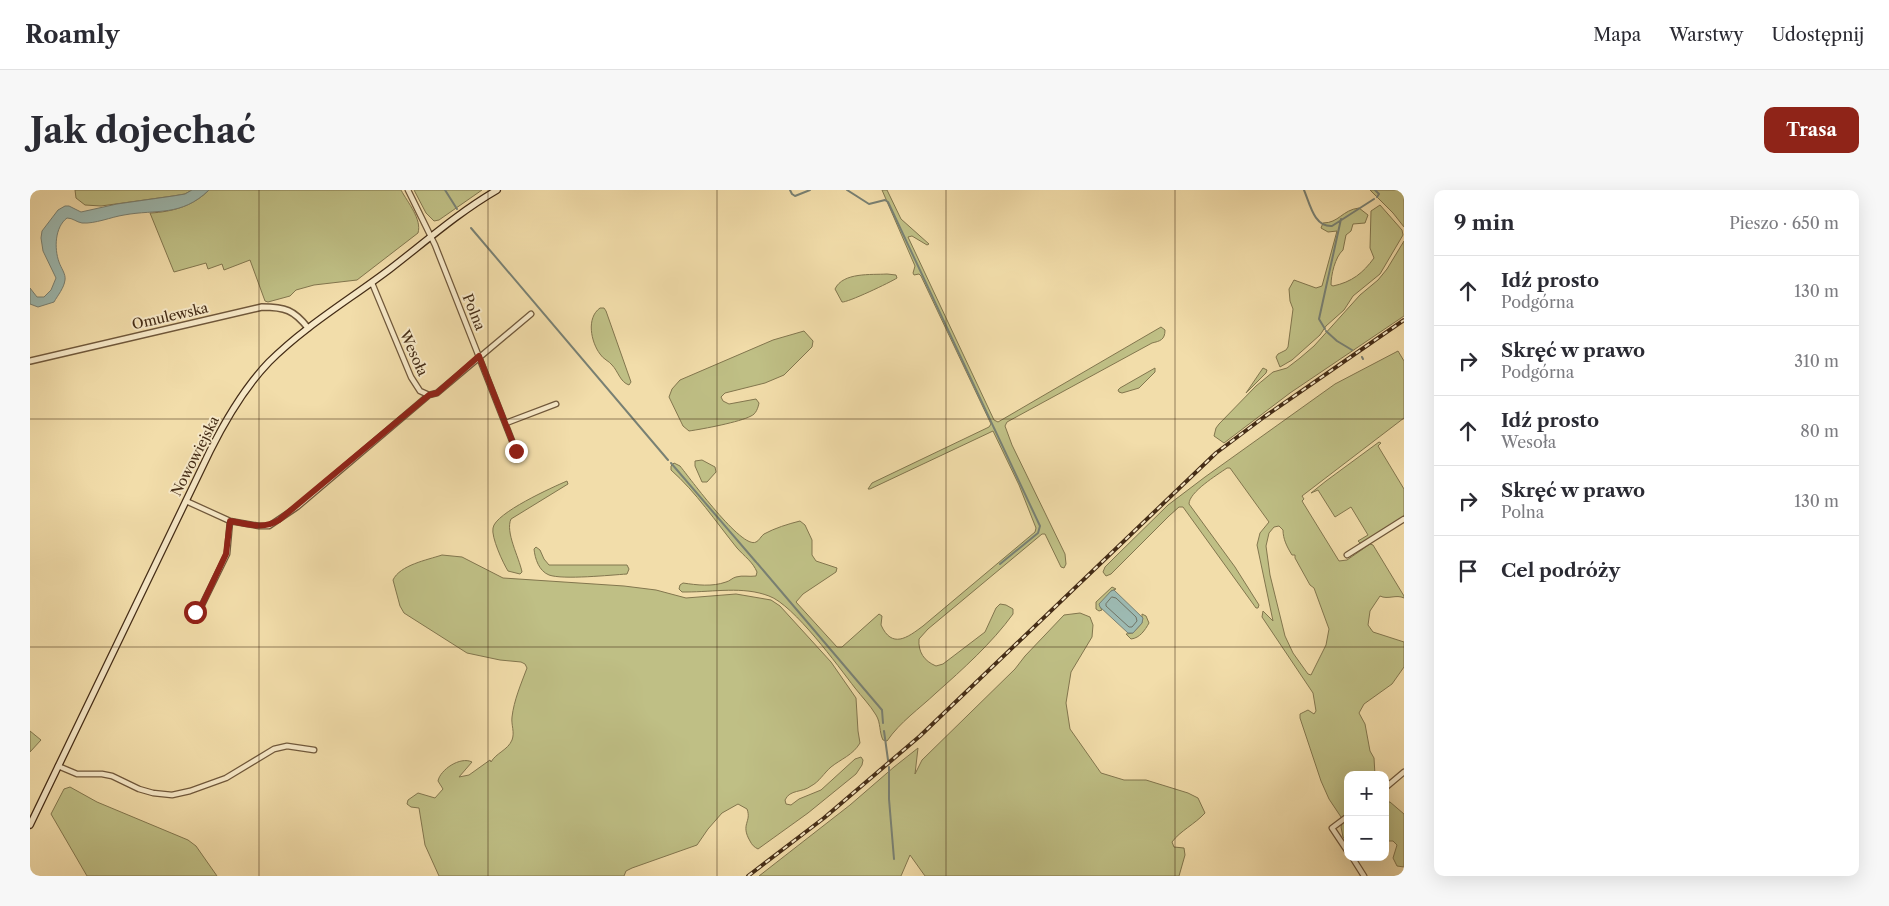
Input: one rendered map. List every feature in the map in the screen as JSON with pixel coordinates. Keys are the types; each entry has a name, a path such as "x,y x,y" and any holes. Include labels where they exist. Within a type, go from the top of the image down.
{"main road":[{"name":"Nowowiejska","path":"30,825 220,432 242,396 268,364 308,328 498,190"}],"street":[{"name":"Polna","path":"408,190 432,237 516,451"},
{"name":"Wesoła","path":"372,283 411,378 420,391 429,395 437,393 531,314"},
{"name":"Omulewska","path":"30,361 262,307 281,307 291,311 300,317 308,328"},
{"path":"186,501 230,521 269,526 279,520 429,395"},
{"path":"506,423 556,404"},
{"path":"1347,555 1404,519"},
{"path":"190,615 201,607 226,554 230,521"},
{"path":"58,766 77,774 112,776 153,793 172,795 190,791 226,778 274,750 287,746 314,750"},
{"path":"1389,785 1404,772"},
{"path":"1344,819 1332,828 1344,846"},
{"path":"1355,861 1364,876"}],"green space":[{"path":"75,190 192,190 185,194 101,206 85,205 76,198"},
{"path":"209,190 401,190 411,206 419,228 418,233 357,280 314,285 296,290 290,296 268,302 265,301 250,260 224,270 222,264 208,269 206,263 174,272 150,213 182,207 203,196"},
{"path":"414,190 482,190 439,220 434,221 426,213"},
{"path":"882,190 887,190 901,219 929,244 927,245 912,236 908,237 994,420 998,422 1161,327 1165,330 1164,336 1160,341 1152,343 1007,422 1005,426 1012,445 1065,554 1066,564 1064,568 1061,567 1045,534 1042,534 928,629 919,639 920,648 925,659 936,666 943,664 985,632 996,608 1000,604 1013,609 1013,614 987,645 904,722 887,741 883,740 878,718 869,704 803,623 779,602 769,596 749,591 682,592 679,589 683,583 715,585 739,576 756,576 757,572 751,562 737,548 697,497 671,470 671,466 674,463 680,466 716,511 739,535 749,541 756,542 764,534 791,523 800,521 805,525 812,540 812,555 816,561 837,568 836,572 803,594 796,602 837,647 842,647 879,614 882,616 881,625 890,637 900,639 906,637 923,626 1035,532 1036,528 1019,485 993,431 868,489 872,483 989,427 991,424 921,276 919,274 914,275 913,273 915,266"},
{"path":"1370,190 1404,190 1404,227 1393,213"},
{"path":"1380,205 1402,230 1403,235 1380,274 1353,296 1344,310 1326,326 1320,335 1292,360 1280,367 1276,357 1288,347 1293,309 1289,289 1294,280 1316,288 1322,286 1337,231 1328,232 1321,228 1323,223 1333,221 1353,209 1359,208 1368,215 1365,223 1353,224 1351,231 1346,235 1343,250 1338,257 1333,271 1331,285 1333,286 1346,282 1356,276 1374,258 1370,248 1371,211"},
{"path":"1404,241 1404,316 1290,393 1224,443 1214,436 1219,424 1256,386 1273,372 1287,368 1314,346 1360,295 1378,280"},
{"path":"896,275 897,278 846,301 842,302 835,289 844,280 851,277"},
{"path":"600,308 604,308 606,311 631,382 629,385 623,381 612,365 601,356 594,343 591,324 596,312"},
{"path":"804,331 813,341 812,347 784,375 765,383 725,393 721,397 723,401 729,404 756,399 759,403 753,415 730,423 689,431 683,426 669,397 672,389 680,380 773,340"},
{"path":"1398,351 1404,361 1404,418 1302,496 1304,499 1302,501 1339,561 1347,560 1370,544 1373,545 1404,596 1404,598 1380,596 1370,611 1368,625 1373,632 1404,642 1404,667 1392,684 1364,704 1359,713 1365,724 1370,751 1374,758 1375,771 1344,771 1344,838 1341,817 1329,799 1321,781 1300,718 1300,714 1308,710 1314,714 1316,711 1313,693 1262,617 1263,611 1273,621 1257,545 1260,533 1269,522 1230,468 1227,468 1198,489 1190,499 1189,504 1235,567 1259,605 1258,608 1256,608 1183,507 1179,507 1169,516 1111,574 1106,576 1103,572 1105,567 1168,505 1335,384","holes":["1279,526 1283,530 1288,549 1292,555 1295,555 1310,585 1314,588 1329,629 1326,645 1311,675 1308,674 1293,653 1285,636 1270,575 1266,546 1269,533 1274,527"]},
{"path":"1155,368 1155,372 1139,388 1122,393 1119,392 1120,388"},
{"path":"1263,368 1267,370 1266,373 1246,393"},
{"path":"1379,442 1381,443 1378,446 1404,489 1404,516 1363,543 1360,543 1358,541 1368,535 1351,507 1335,517 1318,490 1311,493"},
{"path":"702,460 715,467 716,472 707,482 702,482 695,466 695,461"},
{"path":"567,481 568,484 511,519 511,538 522,572 520,574 508,571 494,537 493,528 496,522 503,515 526,501"},
{"path":"536,547 549,565 627,565 629,569 627,574 576,577 549,575 538,564 534,549"},
{"path":"442,555 462,557 503,578 624,586 656,590 686,598 736,594 771,600 780,606 831,662 856,698 860,743 854,751 831,767 814,784 790,794 785,800 786,804 791,805 799,799 821,790 855,759 861,757 863,760 862,765 856,774 808,813 758,849 752,845 747,835 747,809 738,804 722,813 697,845 632,868 626,871 624,876 439,876 425,845 419,808 411,807 407,804 408,800 418,793 435,798 443,789 438,781 442,773 451,765 462,761 472,762 459,777 469,775 490,760 491,762 508,746 513,737 512,720 514,704 527,668 521,662 467,653 404,613 400,606 393,580 402,570"},
{"path":"1112,587 1116,589 1111,591 1100,607 1102,610 1099,611 1096,609 1096,602"},
{"path":"1080,613 1090,617 1093,625 1092,637 1071,672 1066,703 1070,729 1101,773 1124,780 1146,780 1198,798 1205,813 1172,842 1174,847 1184,848 1185,855 1179,876 925,876 910,855 901,876 759,876 850,805 918,748 915,774 922,760 1015,669 1064,615"},
{"path":"1142,614 1146,616 1149,623 1140,635 1131,639 1126,634 1133,633 1142,623"},
{"path":"30,731 41,740 30,752"},
{"path":"70,787 97,802 188,840 196,846 217,876 87,876 51,814 64,789"},
{"path":"1389,802 1404,814 1404,867 1397,866 1393,858 1397,845 1393,841 1389,841"}],"water":[{"path":"192,190 209,190 199,199 179,208 136,213 87,223 67,218 60,227 56,244 57,256 65,276 61,291 54,302 38,307 30,304 30,288 37,297 44,297 51,290 56,278 43,251 41,238 42,231 58,210 69,206 81,212 117,204 185,194"},
{"path":"1114,590 1143,618 1142,623 1133,633 1128,633 1100,607 1099,604"}],"waterway":[{"path":"445,190 457,209"},
{"path":"790,190 795,196 810,190"},
{"path":"847,190 869,204 885,200 888,202 1040,526 1038,533 1000,564"},
{"path":"1304,190 1317,219 1321,223 1332,226 1374,199"},
{"path":"1375,190 1379,194 1377,197"},
{"path":"1325,329 1319,319 1341,219"},
{"path":"471,228 668,460"},
{"path":"1326,331 1337,341 1352,350"},
{"path":"671,463 756,562"},
{"path":"757,563 882,710 883,723"},
{"path":"884,731 888,760"},
{"path":"889,767 889,799 894,859"}],"railway":[{"path":"748,876 824,818 920,736 1216,453 1264,417 1404,320"}],"route":[{"path":"195,612 201,607 226,554 230,521 269,526 279,520 297,507 429,395 437,393 479,356 516,451"}]}
